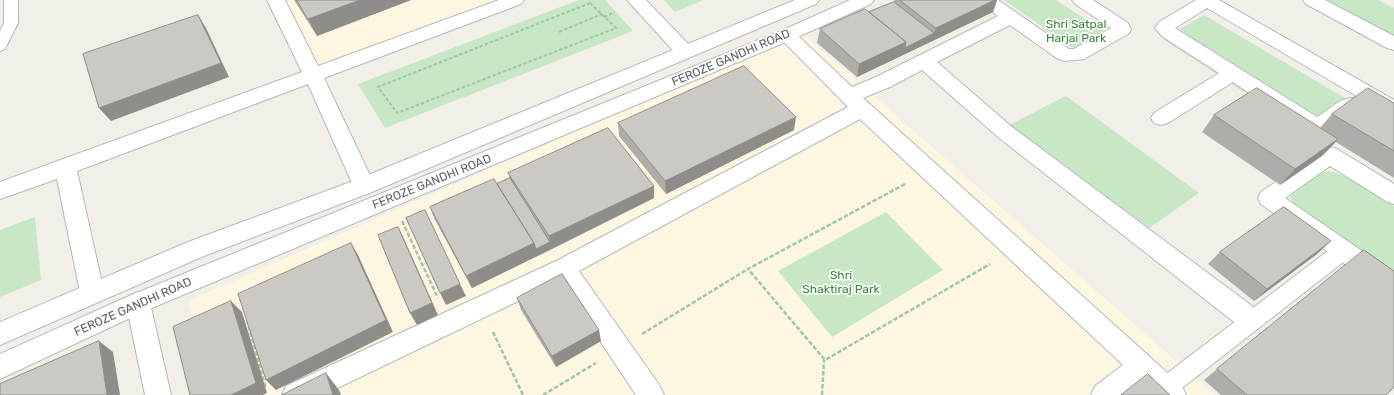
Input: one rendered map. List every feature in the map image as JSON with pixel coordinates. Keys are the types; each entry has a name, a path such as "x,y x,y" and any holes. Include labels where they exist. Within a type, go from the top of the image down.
{"street":[{"path":"276,0 313,75 364,186"},
{"path":"636,0 685,52"},
{"name":"FEROZE GANDHI ROAD","path":"0,334 92,292 196,249 364,186 810,0"},
{"name":"FEROZE GANDHI ROAD","path":"0,367 138,303 787,35 865,0"},
{"path":"986,0 1065,55 1077,55 1122,30 1122,27 1080,0"},
{"path":"1366,93 1322,124 1318,125 1310,122 1232,74 1168,33 1164,28 1207,0 1394,109"},
{"path":"1312,0 1394,44"},
{"path":"0,191 512,1"},
{"path":"295,395 564,268 855,102 883,82 1011,18"},
{"path":"787,35 855,102 929,171 1141,367 1169,391"},
{"path":"925,62 1005,132 1243,314"},
{"path":"1161,118 1232,74"},
{"path":"1394,195 1330,155 1269,198 1394,286"},
{"path":"65,167 92,292"},
{"path":"564,268 651,395"},
{"path":"138,303 158,395"},
{"path":"1104,395 1141,367"}],"lane":[{"path":"0,46 11,23 11,0"},
{"path":"1169,391 1344,250"}],"path":[{"path":"590,3 602,14 616,28 396,113 378,87 590,3"},
{"path":"559,32 602,14"},
{"path":"543,395 748,269 929,171"},
{"path":"392,199 449,322"},
{"path":"824,359 825,360 1015,250"},
{"path":"748,269 824,359 822,395"},
{"path":"481,308 523,395"},
{"path":"245,314 268,395"}],"shaded area":[{"path":"271,0 514,0 306,74"},
{"path":"801,32 1215,395 212,395 188,301"}],"green space":[{"path":"579,0 605,0 633,31 385,128 358,84"},
{"path":"664,0 703,0 675,12"},
{"name":"Shri Satpal Harjai Park","path":"1004,0 1056,0 1106,33 1076,50"},
{"path":"1324,0 1378,0 1394,8 1394,37"},
{"path":"1204,15 1345,98 1302,130 1163,39"},
{"path":"1066,96 1199,193 1148,229 1007,126"},
{"path":"1329,171 1348,177 1394,206 1394,275 1295,205 1290,197 1301,184"},
{"name":"Shri Shaktiraj Park","path":"886,212 943,270 832,337 778,271"},
{"path":"35,217 41,280 0,297 0,230"}],"building":[{"path":"297,0 360,0 308,19"},
{"path":"900,0 995,0 936,28"},
{"path":"894,2 934,33 905,48 906,42 869,12"},
{"path":"865,9 906,42 859,64 820,29"},
{"path":"198,15 221,63 99,108 83,54"},
{"path":"744,66 796,117 665,181 618,123"},
{"path":"1257,88 1338,139 1295,169 1214,115"},
{"path":"1368,88 1394,103 1394,151 1332,114"},
{"path":"608,128 654,186 549,236 508,173"},
{"path":"510,178 550,242 536,249 534,243 497,184"},
{"path":"494,179 534,243 466,276 430,207"},
{"path":"1284,207 1331,241 1267,289 1220,252"},
{"path":"425,210 460,284 440,293 406,218"},
{"path":"398,227 432,303 410,313 378,235"},
{"path":"351,243 386,320 266,380 238,294"},
{"path":"1364,250 1394,271 1394,387 1386,395 1247,395 1217,369"},
{"path":"562,274 599,330 552,356 517,298"},
{"path":"231,301 256,383 231,395 190,395 173,327"},
{"path":"99,341 107,395 0,395 0,384"},
{"path":"326,373 333,395 282,395"},
{"path":"1148,374 1170,395 1121,395"}]}
